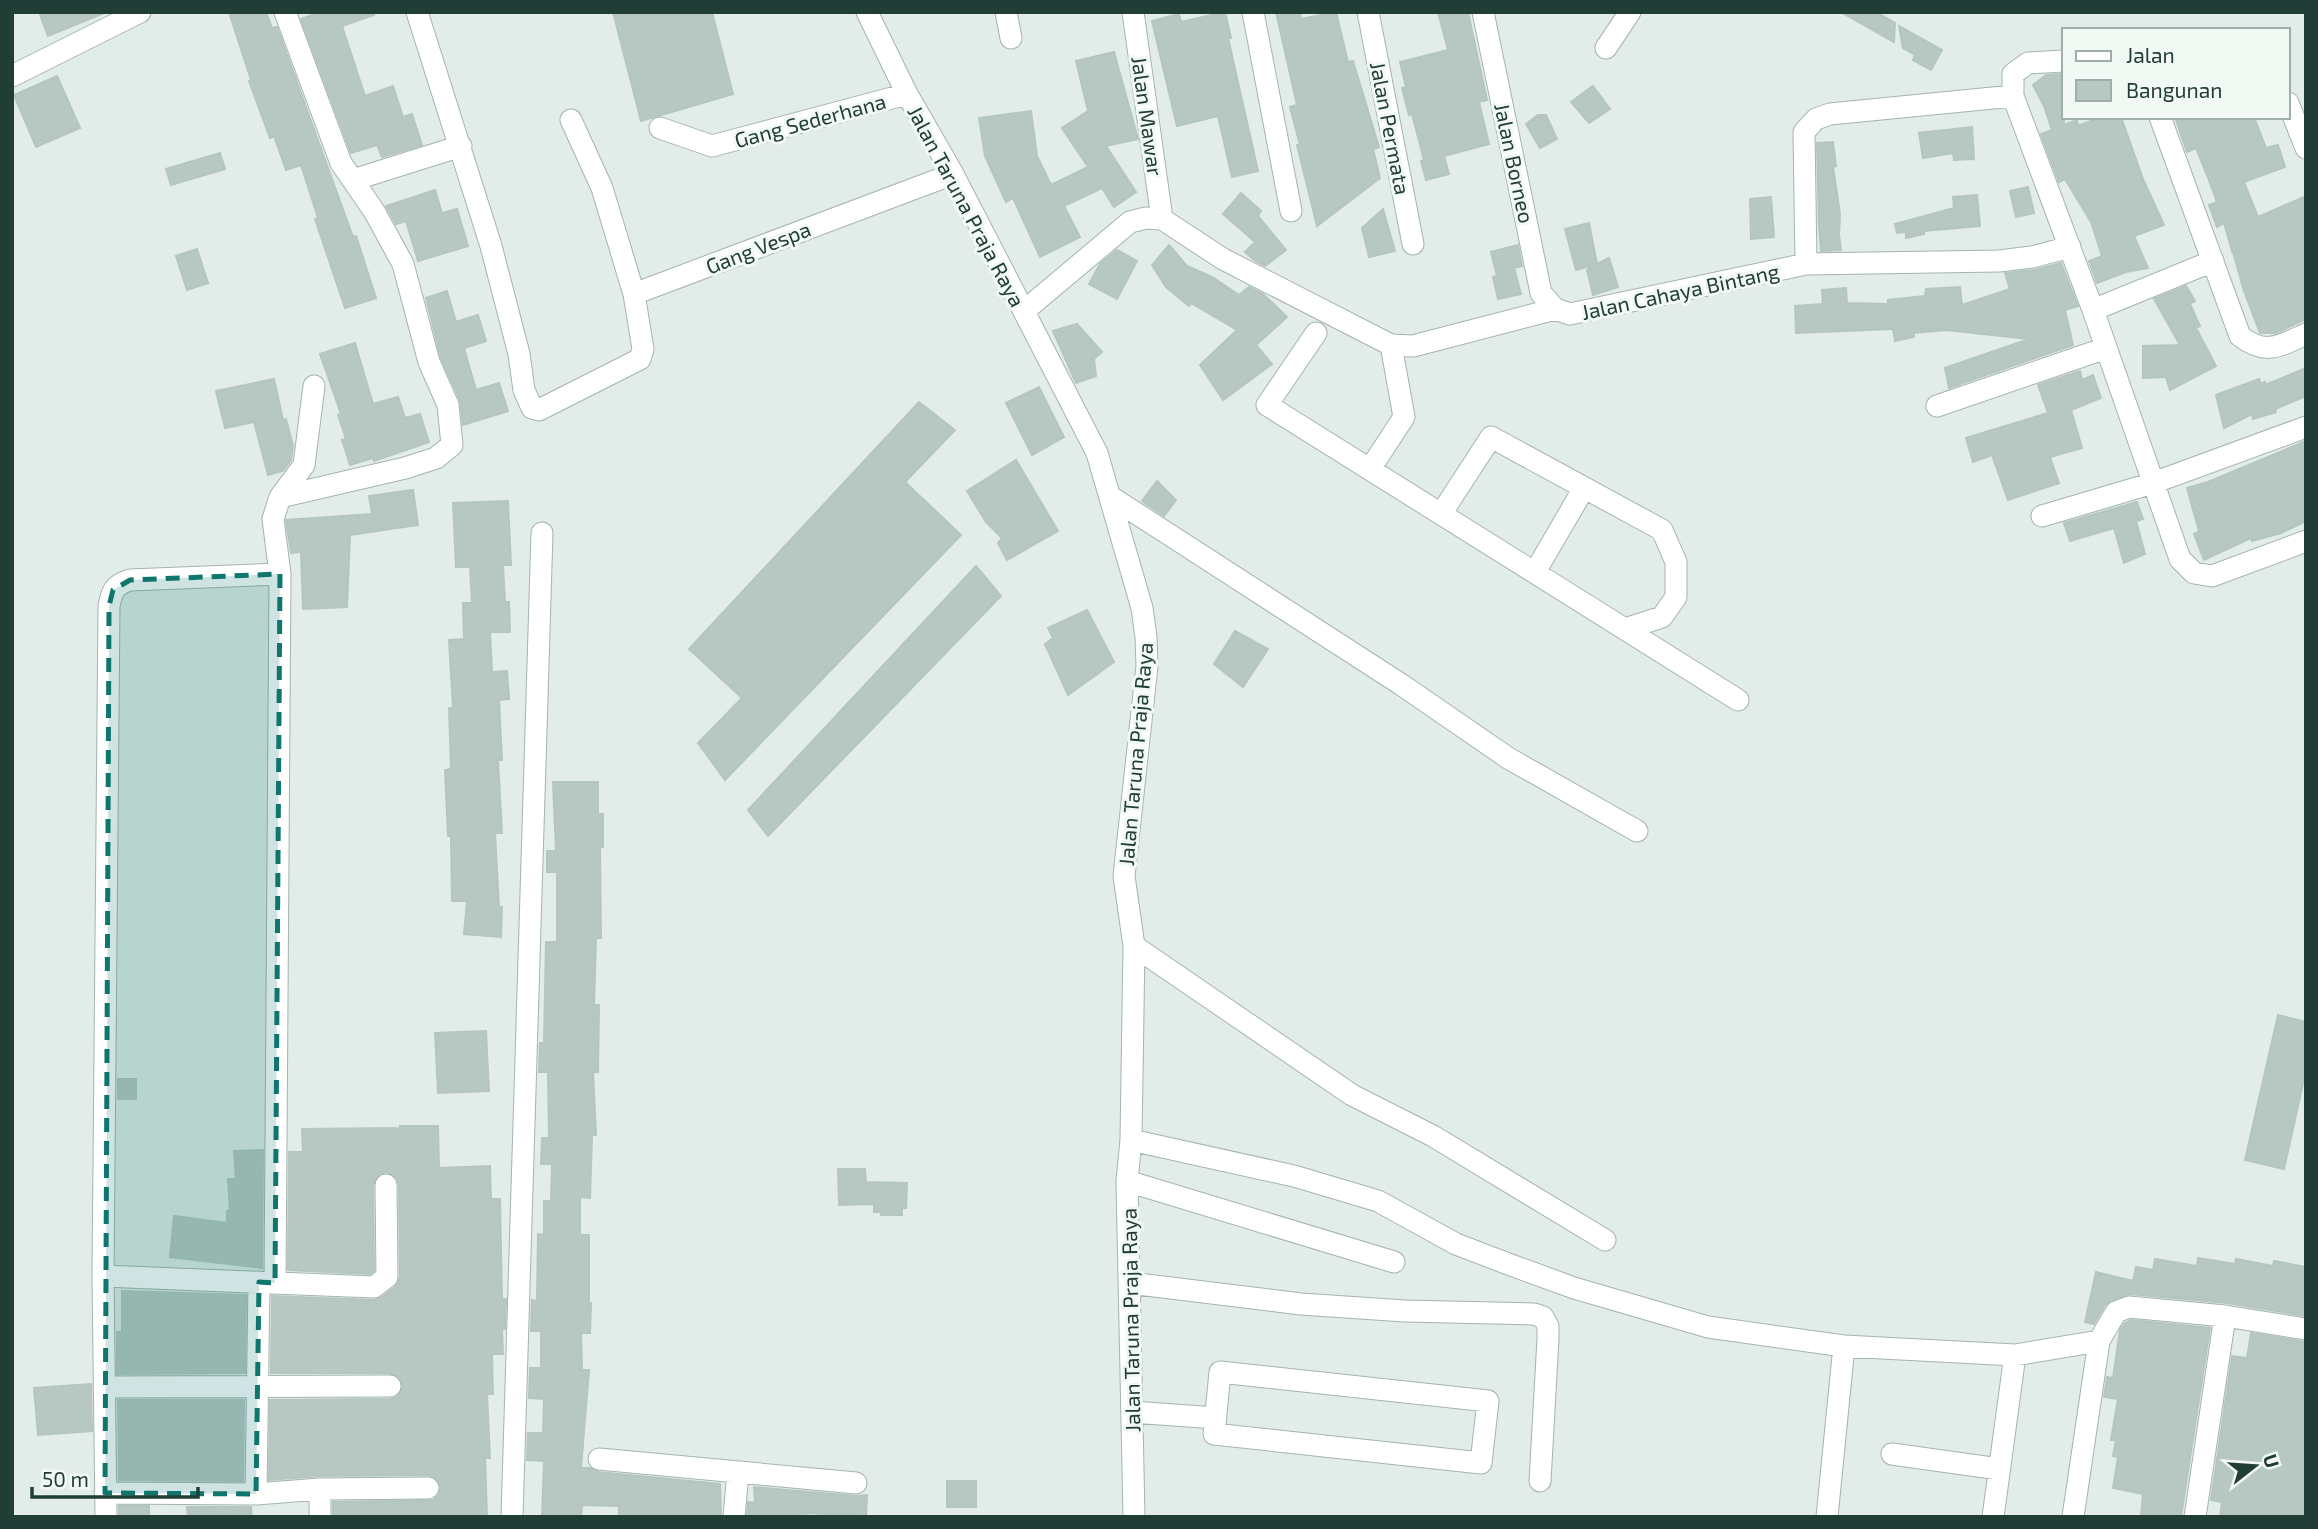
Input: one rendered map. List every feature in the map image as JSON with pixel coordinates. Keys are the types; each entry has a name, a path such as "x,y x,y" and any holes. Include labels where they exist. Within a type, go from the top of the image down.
{"street":[{"path":"12,76 140,12"},
{"path":"281,497 405,468 436,458 452,445 447,405 429,362 403,264 354,180 341,163 285,12"},
{"path":"417,12 491,246 519,354 524,390 532,408 539,410 640,359 643,349 634,294 601,188 571,120"},
{"name":"Jalan Taruna Praja Raya","path":"867,12 907,94 953,174 1097,453 1142,608 1147,666 1124,876 1134,946 1127,1181 1134,1517"},
{"path":"1006,12 1011,38"},
{"name":"Jalan Mawar","path":"1133,12 1162,219"},
{"path":"1254,12 1291,211"},
{"name":"Jalan Permata","path":"1368,12 1413,244"},
{"name":"Jalan Borneo","path":"1483,12 1541,293 1555,309"},
{"path":"1606,48 1630,12"},
{"path":"2062,61 2028,63 2013,74 2013,96 2093,310 2180,559 2194,573 2212,576 2306,541"},
{"name":"Gang Sederhana","path":"660,128 712,146 907,94"},
{"path":"1805,264 1804,132 1816,119 1830,114 2013,96"},
{"path":"2290,108 2306,148"},
{"path":"2161,119 2240,336 2253,346 2274,349 2306,334"},
{"path":"354,180 461,146"},
{"name":"Gang Vespa","path":"634,294 953,174"},
{"path":"1024,311 1130,222 1146,218 1162,219 1223,259 1391,345 1404,417 1370,469"},
{"name":"Jalan Cahaya Bintang","path":"1391,345 1413,346 1555,309 1570,314 1805,264 1999,261 2032,257 2070,247"},
{"path":"2093,310 2213,261"},
{"path":"1316,333 1267,405 1738,700"},
{"path":"1937,406 2106,348"},
{"path":"256,1494 257,1385 267,1283 280,574 273,519 281,497 303,465 314,386"},
{"path":"2042,516 2153,483 2306,427"},
{"path":"1441,514 1491,437 1662,530 1676,562 1676,597 1662,617 1625,629"},
{"path":"1535,572 1584,488"},
{"path":"1111,498 1402,685 1508,758 1637,831"},
{"path":"512,1517 542,533"},
{"path":"106,1517 103,1276 109,606 113,590 120,583 130,580 280,574"},
{"path":"1134,946 1352,1095 1433,1136 1605,1240"},
{"path":"1130,1140 1294,1176 1378,1201 1456,1244 1574,1288 1708,1327 1844,1346 2015,1355 2099,1341"},
{"path":"1127,1181 1394,1262"},
{"path":"103,1276 374,1287 387,1277 386,1185"},
{"path":"1130,1283 1301,1304 1405,1311 1534,1314 1543,1317 1548,1326 1548,1339 1540,1481"},
{"path":"2073,1517 2099,1341 2116,1312 2129,1307 2306,1329"},
{"path":"2195,1517 2225,1317"},
{"path":"1827,1517 1844,1346"},
{"path":"1993,1517 2015,1355"},
{"path":"1220,1372 1488,1401 1481,1463 1214,1434 1216,1418 1220,1372"},
{"path":"104,1387 390,1386"},
{"path":"1132,1412 1216,1418"},
{"path":"1892,1454 1999,1469"},
{"path":"599,1459 856,1483"},
{"path":"734,1517 738,1472"},
{"path":"105,1493 256,1494 320,1489 428,1488"},
{"path":"320,1489 320,1517"}],"highlighted area":[{"path":"280,574 275,1283 259,1282 256,1494 105,1493 109,606 113,590 130,580"}],"building":[{"path":"39,12 104,12 104,13 48,36"},
{"path":"229,12 266,12 272,28 277,27 353,237 356,236 376,298 345,308 315,219 318,218 301,165 286,170 274,136 270,138 249,81 251,80"},
{"path":"320,12 373,12 374,15 342,26 365,96 393,86 403,117 412,114 422,145 382,157 377,145 351,153 301,19"},
{"path":"613,12 712,12 733,94 641,121"},
{"path":"1225,12 1231,38 1228,38 1258,171 1232,177 1218,116 1177,126 1152,21 1179,14 1181,22"},
{"path":"1276,12 1300,12 1301,19 1336,12 1348,62 1353,61 1379,147 1373,149 1380,178 1317,226 1297,145 1300,145 1290,107 1297,105"},
{"path":"1438,12 1468,12 1487,100 1479,102 1489,144 1444,156 1449,174 1426,180 1421,161 1424,160 1412,114 1409,115 1402,88 1406,87 1400,62 1448,50"},
{"path":"1841,12 1876,12 1895,23 1894,42"},
{"path":"1899,26 1942,50 1931,70 1913,60 1915,55 1903,48"},
{"path":"1114,52 1138,139 1106,146 1136,192 1114,207 1102,188 1064,206 1080,237 1040,257 1013,198 1006,202 985,156 979,118 1031,111 1037,156 1051,185 1088,167 1062,128 1088,111 1076,61"},
{"path":"2061,74 2062,76 2064,125 2077,120 2078,126 2096,119 2122,119 2143,179 2164,225 2134,236 2148,268 2126,272 2097,283 2089,261 2102,256 2091,222 2065,179 2059,182 2041,134 2052,130 2033,85 2046,75"},
{"path":"57,76 80,128 36,147 14,95"},
{"path":"1593,86 1610,109 1589,123 1571,102"},
{"path":"1538,115 1546,115 1557,139 1540,148 1526,124"},
{"path":"2176,119 2255,119 2266,148 2278,145 2285,167 2244,182 2258,217 2306,196 2306,319 2276,333 2260,333 2233,252 2237,250 2232,251 2224,223 2217,227 2209,205 2217,202 2207,175 2196,148 2187,152"},
{"path":"1972,127 1974,159 1954,160 1953,153 1923,158 1919,133"},
{"path":"1833,142 1841,250 1821,251 1817,143"},
{"path":"220,153 225,169 171,185 166,169"},
{"path":"2028,187 2034,213 2016,217 2010,191"},
{"path":"435,190 442,213 457,209 468,246 418,261 406,221 396,224 386,206"},
{"path":"1241,193 1261,211 1258,216 1286,250 1265,266 1245,252 1255,242 1223,214"},
{"path":"1977,195 1980,226 1924,231 1924,234 1906,238 1906,232 1897,233 1895,224 1954,208 1953,197"},
{"path":"1771,197 1774,237 1751,239 1750,199"},
{"path":"1383,209 1395,251 1369,257 1362,228"},
{"path":"1589,223 1597,264 1576,270 1565,229"},
{"path":"1169,245 1187,266 1212,277 1239,295 1249,287 1263,294 1287,317 1256,345 1272,364 1223,400 1200,365 1237,330 1191,303 1189,306 1166,287 1152,265"},
{"path":"1518,245 1522,266 1514,268 1521,294 1498,299 1493,277 1497,276 1491,252"},
{"path":"197,249 208,283 187,290 176,256"},
{"path":"1117,250 1137,261 1117,299 1089,284 1100,264"},
{"path":"1609,258 1618,287 1593,295 1587,270"},
{"path":"2061,263 2078,306 2065,310 2073,345 1949,388 1945,368 2029,339 1946,330 1914,333 1914,337 1895,341 1893,329 1796,333 1795,306 1823,304 1822,290 1846,288 1847,303 1888,304 1888,300 1925,296 1926,289 1960,287 1962,305 2010,289 2005,273 2034,270"},
{"path":"2186,286 2195,301 2190,304 2200,326 2196,328 2216,366 2170,390 2166,377 2143,378 2143,346 2180,345 2154,299"},
{"path":"447,291 456,322 478,315 486,341 464,348 476,390 499,383 508,411 463,425 460,400 441,358 426,298"},
{"path":"1077,324 1102,352 1094,359 1096,376 1076,383 1053,331"},
{"path":"355,343 373,404 398,397 405,418 420,414 429,442 374,461 373,458 350,465 342,440 346,439 338,415 341,414 320,354"},
{"path":"2306,368 2306,396 2275,409 2276,412 2253,419 2252,414 2224,428 2216,395 2259,379 2261,384 2265,382 2265,385"},
{"path":"2080,371 2082,380 2093,375 2101,398 2071,410 2082,448 2050,457 2059,483 2008,500 1992,455 1973,462 1966,438 2048,413 2038,385"},
{"path":"274,379 283,420 286,419 293,446 291,460 283,471 268,475 254,422 225,428 216,391"},
{"path":"1039,387 1064,437 1032,455 1006,403"},
{"path":"919,402 955,430 905,482 961,535 725,780 698,743 742,698 689,649"},
{"path":"2306,441 2306,521 2281,533 2252,541 2251,538 2204,560 2194,534 2199,531 2187,488 2208,482"},
{"path":"1016,460 1058,531 1007,560 998,543 1002,538 986,522 967,491"},
{"path":"1157,481 1176,500 1164,516 1142,501"},
{"path":"413,490 418,525 350,535 347,607 303,609 301,552 291,553 286,520 372,514 369,496"},
{"path":"508,501 511,565 503,565 505,602 509,602 510,632 490,632 492,672 507,671 509,699 499,700 502,760 498,760 502,833 495,833 499,907 502,907 501,937 464,934 467,901 452,901 451,836 448,836 445,770 451,769 449,708 453,708 449,640 464,639 463,603 472,603 470,567 456,567 453,503"},
{"path":"2137,502 2143,519 2136,521 2145,554 2124,563 2114,528 2070,541 2064,523"},
{"path":"976,566 1001,596 768,836 748,810"},
{"path":"1087,610 1114,662 1068,695 1045,644 1053,638 1048,628"},
{"path":"1235,631 1268,649 1243,687 1214,664"},
{"path":"553,782 598,782 598,814 603,814 603,847 600,847 601,938 596,938 594,1005 599,1005 598,1072 593,1072 596,1135 592,1135 590,1198 580,1197 580,1235 589,1235 591,1303 590,1333 581,1333 582,1370 589,1370 581,1468 720,1484 721,1517 619,1517 619,1506 582,1505 581,1517 542,1517 544,1461 527,1460 528,1433 543,1433 544,1399 529,1398 530,1368 541,1368 541,1331 531,1331 532,1300 537,1301 538,1234 544,1235 544,1201 551,1201 552,1164 541,1164 542,1138 549,1138 548,1072 539,1072 540,1043 544,1043 546,942 557,942 557,872 547,872 547,851 556,851"},
{"path":"2278,1015 2306,1022 2306,1070 2284,1169 2245,1160"},
{"path":"486,1031 489,1091 438,1093 435,1033"},
{"path":"118,1079 136,1079 136,1099 118,1099"},
{"path":"438,1126 439,1168 490,1166 491,1199 500,1199 502,1299 506,1299 505,1329 502,1329 503,1354 492,1354 493,1394 487,1394 490,1458 485,1458 487,1517 333,1517 333,1502 434,1500 441,1487 435,1477 429,1475 320,1476 269,1480 270,1400 390,1399 397,1397 403,1387 401,1379 390,1373 271,1373 272,1296 374,1300 395,1287 400,1277 399,1184 397,1178 387,1172 379,1174 373,1185 374,1271 370,1274 288,1270 289,1152 303,1152 302,1129"},
{"path":"263,1150 262,1268 170,1257 174,1216 227,1223 227,1211 230,1211 228,1179 236,1179 234,1151"},
{"path":"838,1169 865,1169 866,1182 907,1183 906,1208 902,1208 902,1215 881,1215 881,1212 874,1212 874,1204 839,1205"},
{"path":"2198,1258 2235,1264 2236,1259 2273,1266 2274,1261 2306,1267 2306,1316 2227,1303 2130,1294 2111,1300 2105,1305 2094,1324 2085,1322 2096,1272 2133,1281 2136,1267 2153,1270 2155,1259 2197,1266"},
{"path":"122,1291 246,1295 245,1373 117,1374 117,1332 122,1332"},
{"path":"2131,1320 2210,1328 2181,1517 2141,1517 2143,1494 2113,1488 2118,1457 2113,1456 2116,1440 2111,1440 2118,1399 2104,1397 2107,1377 2113,1378 2120,1330"},
{"path":"2251,1333 2306,1342 2306,1517 2220,1517 2222,1502 2211,1500 2232,1356 2247,1358"},
{"path":"91,1384 92,1431 38,1435 34,1388"},
{"path":"118,1400 244,1400 243,1481 119,1480"},
{"path":"947,1481 976,1481 976,1507 947,1507"},
{"path":"754,1487 867,1495 866,1516 806,1513 806,1517 747,1517 748,1502 755,1503"},
{"path":"119,1506 149,1506 149,1517 119,1517"},
{"path":"187,1507 251,1507 252,1517 188,1517"}]}
